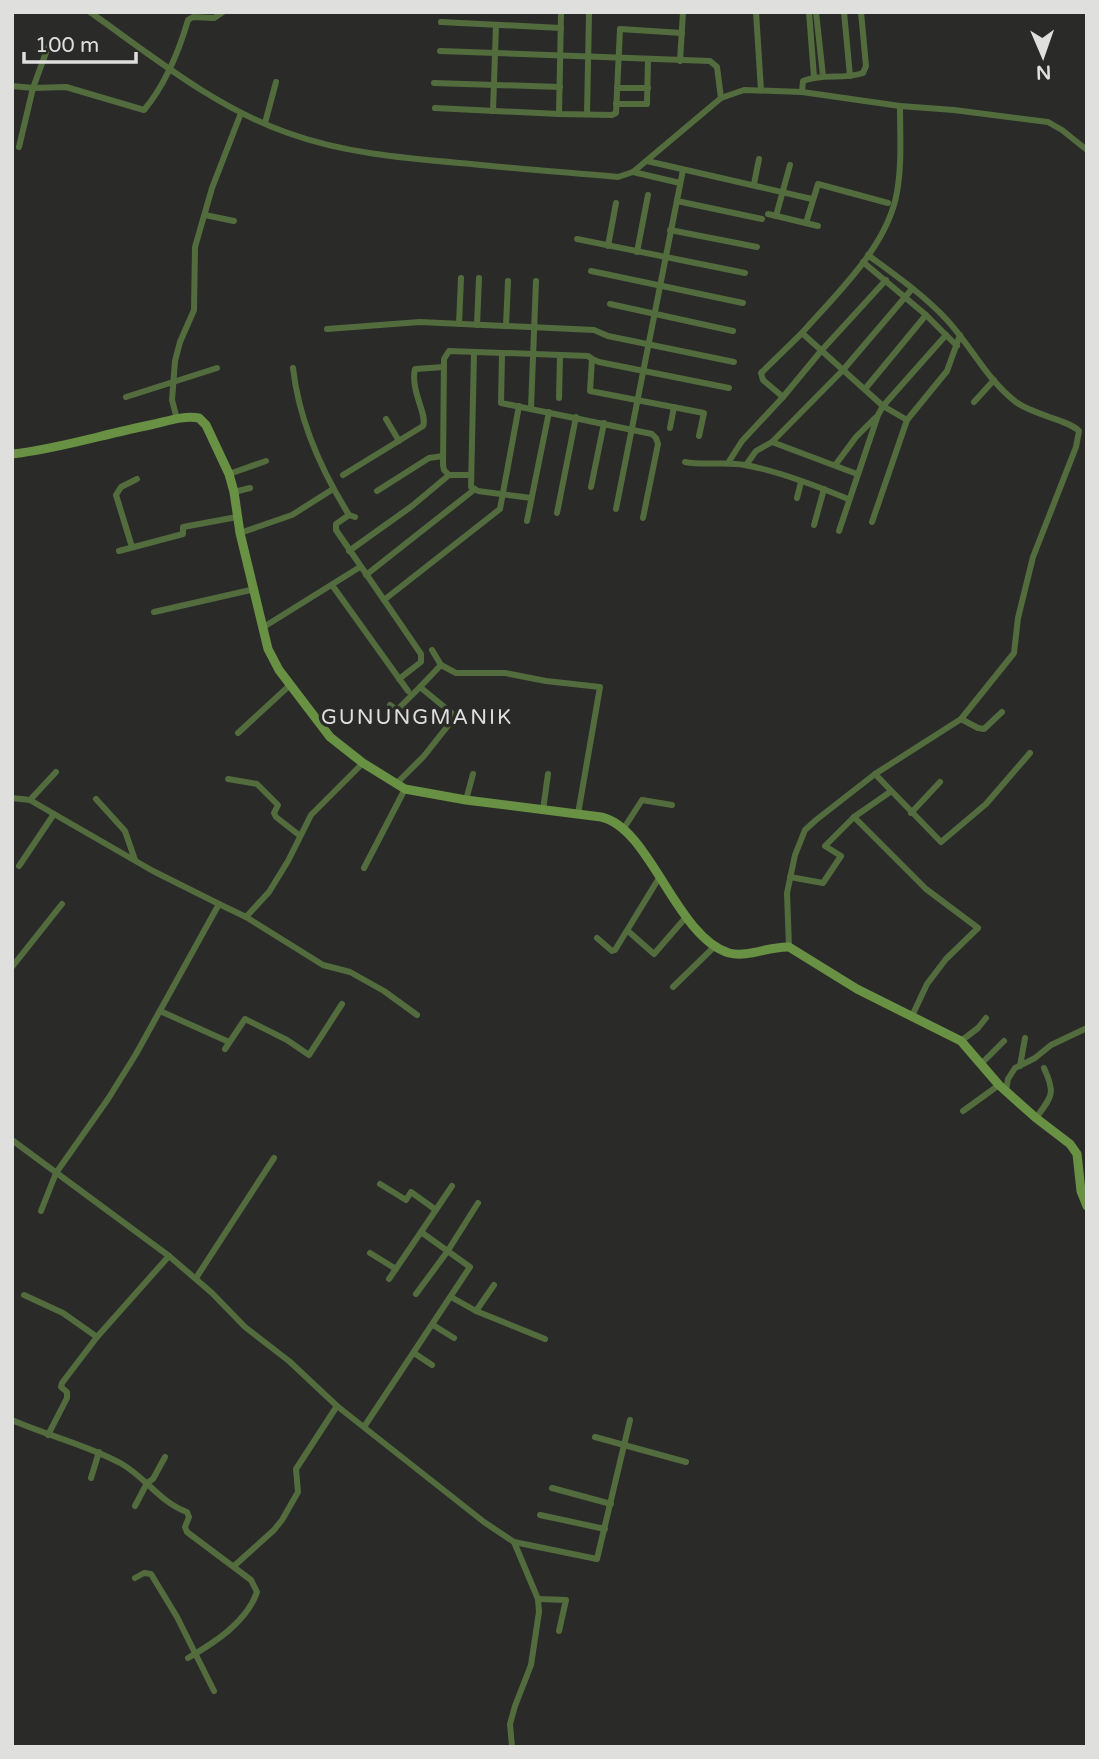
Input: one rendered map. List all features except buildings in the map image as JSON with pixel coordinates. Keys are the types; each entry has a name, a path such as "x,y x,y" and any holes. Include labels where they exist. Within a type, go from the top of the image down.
{"street":[{"path":"90,12 216,100 265,123 316,142 375,155 618,177 633,172 648,161 721,97 744,90 802,92 1048,122 1087,150"},
{"path":"12,86 66,87 144,110 170,67 183,39 188,20 193,17 214,18 223,12"},
{"path":"680,61 682,12"},
{"path":"756,12 761,90"},
{"path":"809,12 814,76"},
{"path":"816,12 823,76"},
{"path":"844,12 850,76"},
{"path":"802,92 803,81 814,76 850,76 863,73 866,66 862,12"},
{"path":"587,114 589,14"},
{"path":"559,114 561,15"},
{"path":"441,22 561,28"},
{"path":"493,111 496,25"},
{"path":"435,108 612,115 616,113 620,29 682,33"},
{"path":"19,147 33,88 48,47"},
{"path":"440,51 713,62 717,67 721,97"},
{"path":"616,104 647,104 648,60"},
{"path":"265,123 276,82"},
{"path":"435,83 560,87"},
{"path":"617,88 648,88"},
{"path":"783,397 763,380 763,368 802,333 863,262 889,216 897,191 900,167 900,106"},
{"path":"177,419 172,400 175,361 194,310 195,247 212,188 242,113"},
{"path":"754,184 759,159"},
{"path":"648,161 813,198"},
{"path":"769,216 783,191 790,166"},
{"path":"616,509 683,170"},
{"path":"633,172 680,183"},
{"path":"806,223 819,184 888,204"},
{"path":"637,252 648,195"},
{"path":"677,201 818,226"},
{"path":"608,246 616,203"},
{"path":"205,215 234,221"},
{"path":"670,230 757,247"},
{"path":"577,239 744,273"},
{"path":"789,947 787,893 795,855 806,830 875,774 961,719 1014,653 1018,618 1033,557 1076,447 1079,431 1074,426 1041,416 1016,402 994,380 945,318 868,255"},
{"path":"863,262 886,279 957,346"},
{"path":"591,271 743,303"},
{"path":"459,324 461,278"},
{"path":"477,325 479,278"},
{"path":"728,463 742,441 886,279"},
{"path":"506,326 508,281"},
{"path":"531,408 536,281"},
{"path":"746,465 756,452 772,442 843,370 912,289"},
{"path":"610,304 733,331"},
{"path":"865,388 926,315"},
{"path":"327,329 420,322 594,330 608,336 734,362"},
{"path":"802,333 883,406 907,420"},
{"path":"839,531 878,415 946,335"},
{"path":"872,522 907,420 947,371 960,335"},
{"path":"449,475 444,470 443,456 444,367 445,355 449,351 587,356 599,362 729,388"},
{"path":"474,353 471,487 531,498"},
{"path":"502,354 501,404 604,423 652,434 656,438 658,444 643,518"},
{"path":"559,398 560,356"},
{"path":"589,400 592,359"},
{"path":"343,475 425,423 416,397 415,369 444,367"},
{"path":"127,397 217,368"},
{"path":"293,368 310,441 333,489 352,516 335,527 421,654 421,662 400,679"},
{"path":"974,402 994,380"},
{"path":"590,391 714,415"},
{"path":"384,600 500,509 519,407"},
{"path":"670,428 674,407"},
{"path":"527,521 549,412"},
{"path":"699,436 704,413"},
{"path":"836,464 856,437 878,415"},
{"path":"12,454 45,450 177,419 195,417 202,420 229,474 268,649 290,685 330,737 363,763 401,786 466,800 608,818 624,828 687,916 715,946 741,955 776,947 789,947 857,989 961,1041 1002,1088 1070,1144 1077,1154 1081,1191 1087,1206"},
{"path":"557,513 576,417"},
{"path":"386,419 399,441"},
{"path":"591,487 604,423"},
{"path":"772,442 857,474"},
{"path":"377,491 429,458 443,456"},
{"path":"229,474 265,461"},
{"path":"685,462 700,465 746,465 848,499"},
{"path":"349,551 412,506 449,475 470,475"},
{"path":"132,547 117,495 121,487 137,479"},
{"path":"797,498 801,482"},
{"path":"234,492 250,488"},
{"path":"240,533 292,515 333,489"},
{"path":"366,575 475,489"},
{"path":"814,525 824,489"},
{"path":"119,551 183,534 183,527 237,517"},
{"path":"262,628 360,567"},
{"path":"332,584 408,691"},
{"path":"154,612 255,589"},
{"path":"432,650 441,666 463,674 505,673 600,687 578,814"},
{"path":"390,705 397,710 441,666"},
{"path":"238,733 290,685"},
{"path":"364,868 401,786 454,718 433,696 420,687"},
{"path":"961,719 984,729 1002,712"},
{"path":"875,774 941,842 986,804 1030,753"},
{"path":"246,917 269,891 288,861 311,815 363,763"},
{"path":"30,800 56,772"},
{"path":"466,800 473,774"},
{"path":"543,810 548,774"},
{"path":"228,779 258,785 278,805 274,813 276,817 299,835"},
{"path":"911,813 940,782"},
{"path":"790,877 823,883 841,856 825,846 854,817 890,792"},
{"path":"12,798 30,800 135,860 246,917 323,965 351,972 417,1014"},
{"path":"96,799 125,831 135,860"},
{"path":"624,828 642,800 672,805"},
{"path":"19,866 54,814"},
{"path":"854,817 926,889 978,928 946,959 927,984 912,1016"},
{"path":"597,938 614,951 659,878"},
{"path":"12,967 39,929 62,904"},
{"path":"41,1211 56,1174 108,1099 219,904"},
{"path":"628,931 653,954 687,916"},
{"path":"673,987 715,946"},
{"path":"160,1011 227,1045 245,1019 287,1040 309,1055 342,1004"},
{"path":"961,1041 986,1018"},
{"path":"963,1111 1002,1088 1016,1069 1051,1045 1087,1028"},
{"path":"1020,1066 1025,1038"},
{"path":"981,1064 1004,1041"},
{"path":"1036,1118 1052,1095 1052,1084 1044,1068"},
{"path":"12,1140 169,1256 245,1327 289,1361 337,1406 484,1522 514,1542 597,1559 630,1420"},
{"path":"195,1278 274,1158"},
{"path":"380,1184 406,1200 411,1192 436,1210"},
{"path":"389,1279 452,1186"},
{"path":"416,1294 478,1203"},
{"path":"365,1427 470,1267 421,1232"},
{"path":"370,1253 396,1269"},
{"path":"48,1435 67,1398 67,1392 61,1387 62,1383 97,1336 169,1256"},
{"path":"476,1311 494,1285"},
{"path":"23,1295 63,1313 97,1336"},
{"path":"450,1297 476,1311 545,1339"},
{"path":"433,1325 454,1338"},
{"path":"414,1353 432,1365"},
{"path":"234,1566 282,1520 298,1492 296,1469 337,1406"},
{"path":"12,1420 99,1452 132,1470 166,1501 187,1512 187,1532 234,1566 254,1585 257,1592 254,1601 230,1630 191,1656"},
{"path":"595,1437 686,1462"},
{"path":"91,1478 99,1452"},
{"path":"135,1506 165,1457"},
{"path":"552,1488 611,1504"},
{"path":"540,1515 605,1529"},
{"path":"512,1747 510,1724 531,1665 538,1625 538,1599 514,1542"},
{"path":"135,1578 144,1573 151,1574 177,1617 191,1656 214,1691"},
{"path":"538,1599 566,1600 559,1630"}],"district":[{"name":"GUNUNGMANIK","path":"417,717"}]}
